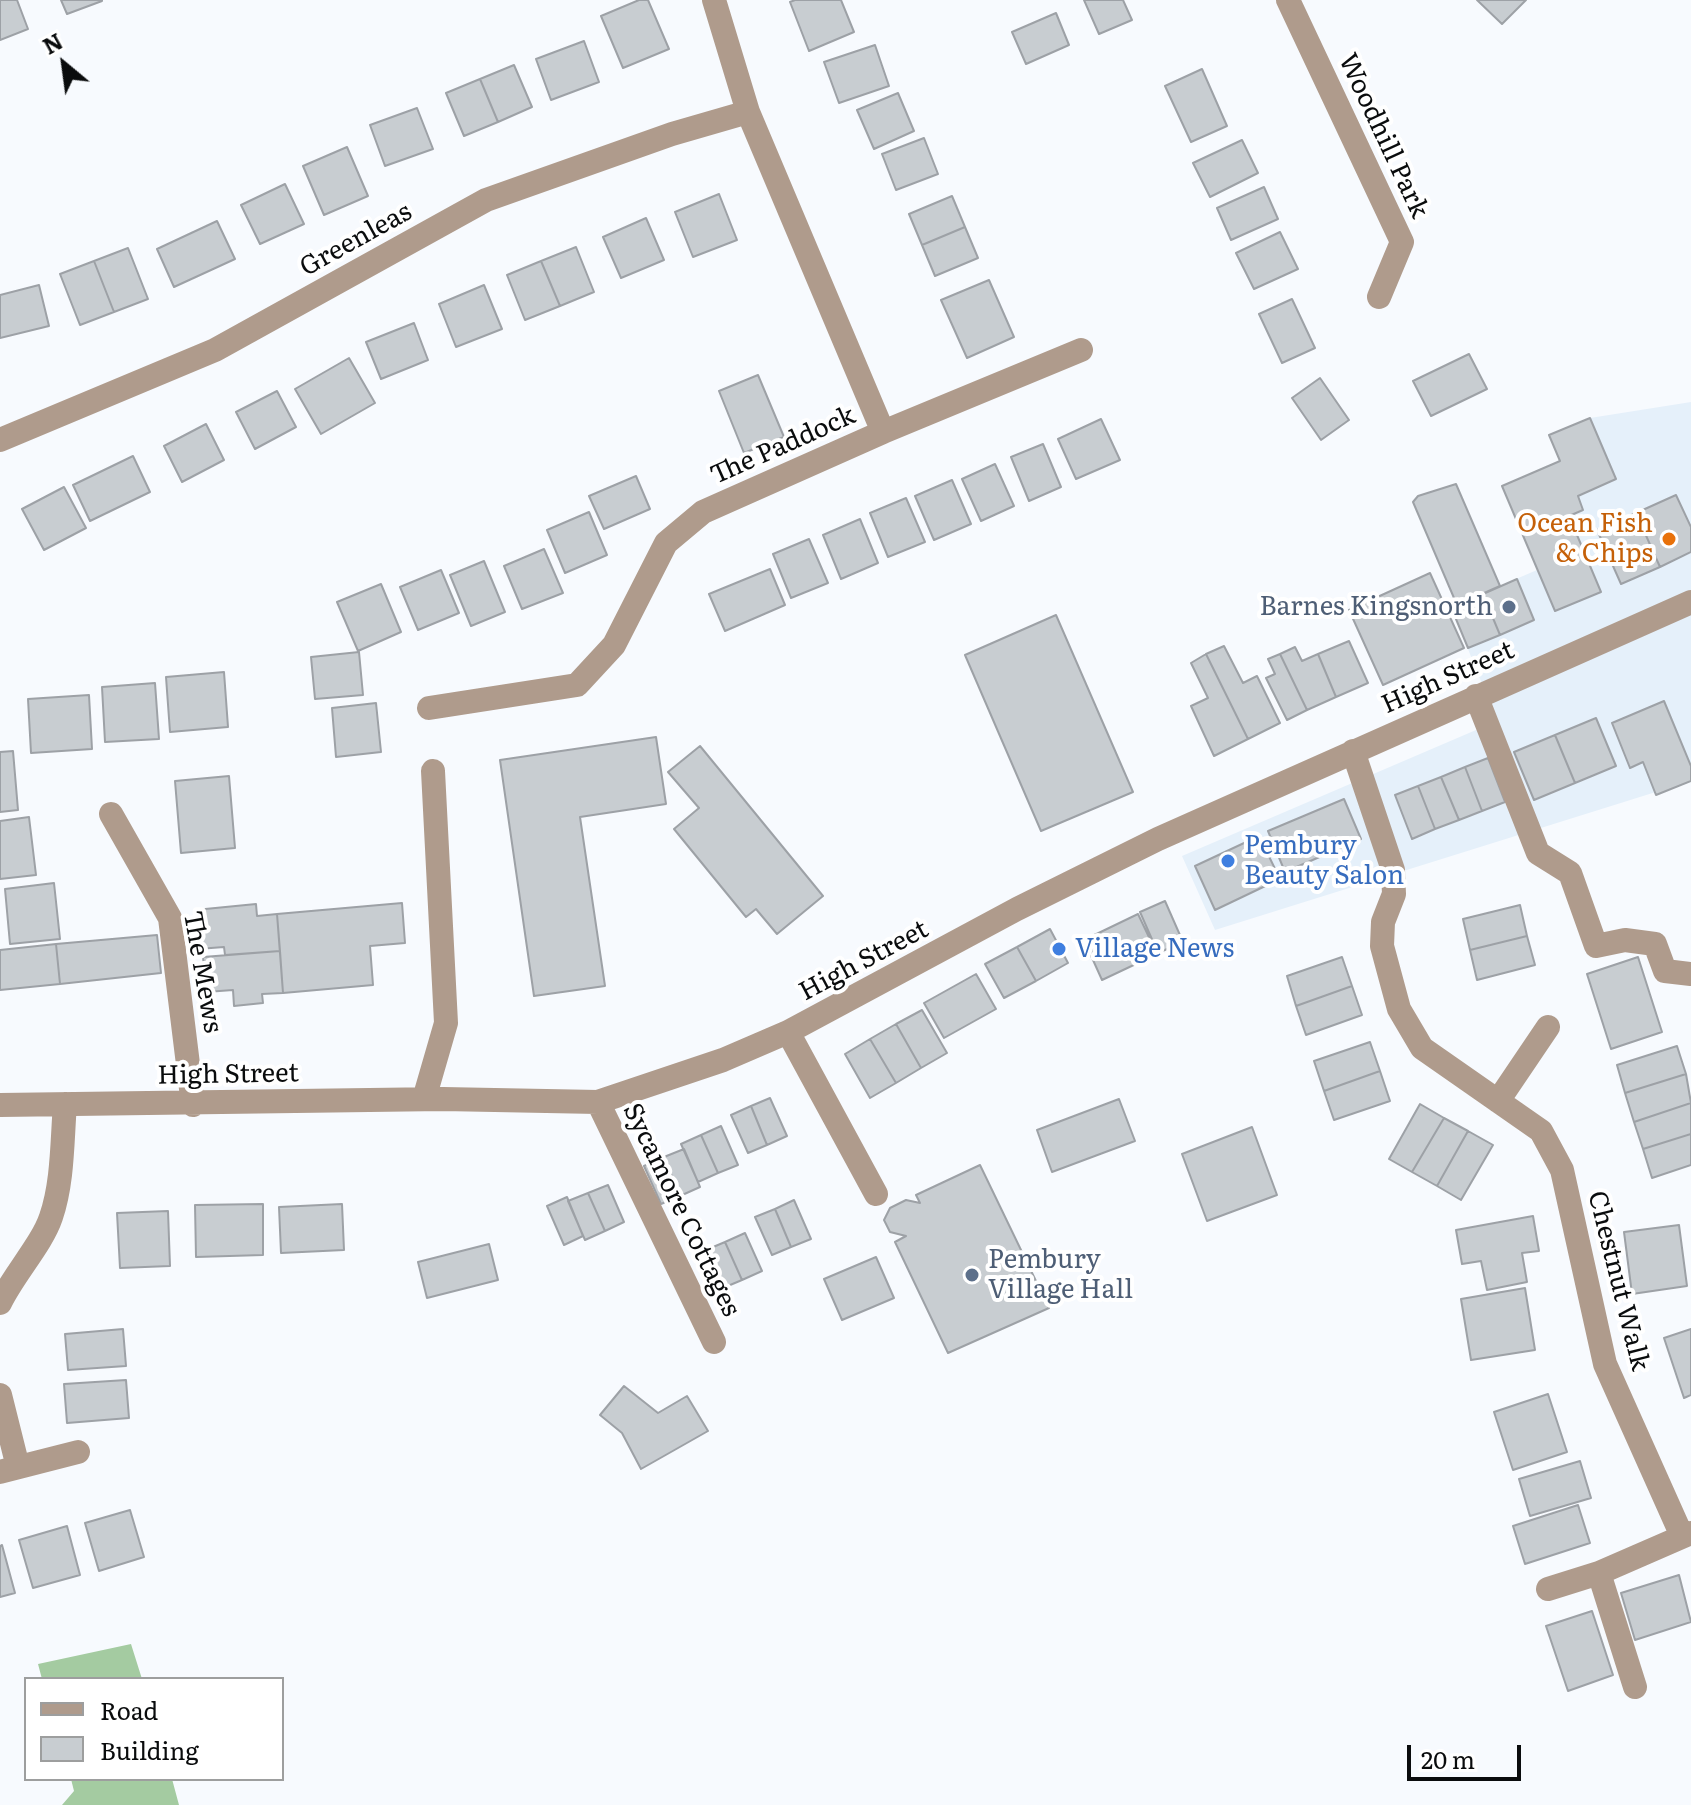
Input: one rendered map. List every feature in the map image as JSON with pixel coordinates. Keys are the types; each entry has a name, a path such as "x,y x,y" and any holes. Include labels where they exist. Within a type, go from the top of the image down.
{"street":[{"name":"The Paddock","path":"429,708 577,685 614,645 666,543 703,512 883,432 748,112 714,0"},
{"name":"Woodhill Park","path":"1288,0 1402,242 1379,297"},
{"name":"Greenleas","path":"0,440 215,350 486,200 672,134 748,112"},
{"path":"883,432 1081,350"},
{"name":"High Street","path":"0,1105 193,1105 424,1099 598,1102 723,1060 788,1032 1047,894 1158,839 1691,602"},
{"path":"1476,696 1538,853 1570,873 1596,946 1625,940 1655,944 1665,971 1691,974"},
{"name":"Chestnut Walk","path":"1353,751 1393,870 1394,894 1383,922 1382,946 1399,1009 1422,1048 1458,1077 1541,1131 1562,1170 1605,1364 1686,1534 1599,1573 1548,1589"},
{"path":"424,1099 446,1023 433,771"},
{"name":"The Mews","path":"111,814 170,918 193,1105"},
{"path":"1498,1101 1548,1027"},
{"path":"788,1032 876,1194"},
{"name":"Sycamore Cottages","path":"598,1102 714,1342"},
{"path":"0,1303 13,1275 51,1218 60,1177 65,1104"},
{"path":"0,1395 9,1470 78,1452"},
{"path":"1599,1573 1635,1687"}],"shaded area":[{"path":"1691,402 1691,781 1215,930 1182,856 1497,721 1451,607 1537,570 1502,486 1560,461 1549,435 1590,418"}],"green space":[{"path":"131,1644 141,1677 41,1677 38,1664"},
{"path":"72,1781 173,1781 179,1805 62,1805 74,1791"}],"building":[{"path":"0,0 17,0 28,29 0,40"},
{"path":"61,0 102,0 102,1 67,14"},
{"path":"639,0 648,0 669,49 623,68 601,16"},
{"path":"841,0 854,32 809,51 790,2"},
{"path":"1084,0 1123,0 1132,20 1099,34"},
{"path":"1477,0 1526,0 1502,24"},
{"path":"1056,13 1069,45 1026,64 1012,32"},
{"path":"584,41 599,82 551,100 536,59"},
{"path":"875,45 889,86 839,103 824,62"},
{"path":"514,65 532,107 498,122 480,79"},
{"path":"1202,69 1227,126 1191,142 1165,86"},
{"path":"480,79 498,122 464,136 446,93"},
{"path":"898,93 914,131 874,149 857,110"},
{"path":"417,108 433,149 385,166 370,125"},
{"path":"924,138 938,174 896,190 882,154"},
{"path":"1242,140 1258,173 1210,197 1193,163"},
{"path":"347,147 368,196 324,215 303,166"},
{"path":"285,184 304,224 260,244 241,205"},
{"path":"1264,187 1278,219 1231,240 1217,208"},
{"path":"719,194 737,240 693,257 675,212"},
{"path":"952,196 965,227 922,245 909,214"},
{"path":"646,218 664,260 621,278 603,237"},
{"path":"217,221 235,259 174,287 157,249"},
{"path":"965,227 978,258 935,276 922,245"},
{"path":"1280,232 1298,269 1254,289 1236,253"},
{"path":"576,247 594,292 560,306 541,261"},
{"path":"128,248 148,299 114,312 94,261"},
{"path":"94,261 114,312 80,325 60,274"},
{"path":"541,261 560,306 525,320 507,275"},
{"path":"989,280 1014,337 967,358 941,300"},
{"path":"39,285 49,326 0,338 0,295"},
{"path":"484,285 502,329 456,347 439,304"},
{"path":"1292,299 1315,348 1282,363 1259,314"},
{"path":"414,323 428,360 381,379 366,342"},
{"path":"1469,354 1487,389 1431,416 1413,381"},
{"path":"349,358 375,403 321,434 295,389"},
{"path":"758,375 784,437 744,453 719,391"},
{"path":"1320,378 1349,420 1321,440 1292,398"},
{"path":"277,391 296,427 255,449 236,412"},
{"path":"1590,418 1616,479 1578,496 1583,510 1569,516 1601,592 1555,611 1502,486 1560,461 1549,435"},
{"path":"1101,419 1120,460 1076,479 1058,439"},
{"path":"206,424 224,460 182,482 164,446"},
{"path":"1043,444 1061,487 1029,501 1011,457"},
{"path":"133,456 150,492 90,521 73,485"},
{"path":"995,464 1014,506 981,521 962,479"},
{"path":"636,476 650,509 604,529 589,496"},
{"path":"952,480 971,524 934,540 915,496"},
{"path":"1456,484 1500,586 1457,605 1413,502 1418,496"},
{"path":"64,487 86,528 44,550 22,509"},
{"name":"Ocean Fish & Chips","path":"1676,495 1691,527 1691,552 1660,567 1636,513"},
{"path":"906,498 925,542 888,557 870,513"},
{"path":"589,512 607,555 565,573 547,530"},
{"path":"1636,513 1660,567 1621,584 1597,530"},
{"path":"860,519 878,563 841,579 823,535"},
{"path":"809,539 828,583 791,598 773,554"},
{"path":"544,549 563,593 522,609 504,566"},
{"path":"484,561 505,612 471,626 450,575"},
{"path":"770,569 785,605 725,631 709,594"},
{"path":"441,570 459,613 418,630 400,587"},
{"path":"1430,573 1464,648 1383,685 1349,610"},
{"name":"Barnes Kingsnorth","path":"1517,579 1534,620 1500,635 1483,594"},
{"path":"381,584 401,632 358,651 337,602"},
{"path":"1483,594 1500,635 1468,648 1451,607"},
{"path":"1056,615 1133,792 1041,831 965,655"},
{"path":"1349,641 1368,683 1336,697 1318,654"},
{"path":"1224,646 1243,683 1257,676 1280,723 1248,739 1206,654"},
{"path":"1295,647 1302,661 1318,654 1336,697 1307,710 1280,654"},
{"path":"359,652 363,695 315,699 311,657"},
{"path":"1206,654 1248,739 1214,756 1191,706 1208,698 1191,663"},
{"path":"1280,654 1307,710 1287,720 1266,678 1275,674 1268,659"},
{"path":"224,672 228,727 170,732 166,677"},
{"path":"155,683 159,739 105,742 102,687"},
{"path":"89,695 92,749 31,753 28,699"},
{"path":"1664,701 1691,766 1691,781 1656,795 1643,762 1630,768 1612,723"},
{"path":"376,703 381,752 336,757 332,708"},
{"path":"1596,718 1616,766 1575,783 1555,735"},
{"path":"1555,735 1575,783 1534,800 1514,752"},
{"path":"656,737 666,804 580,817 605,986 534,996 500,760"},
{"path":"700,746 823,896 777,934 756,909 746,917 674,829 699,808 668,772"},
{"path":"13,751 18,810 0,812 0,752"},
{"path":"1488,758 1505,802 1482,811 1465,767"},
{"path":"1465,767 1482,811 1459,820 1441,777"},
{"path":"229,776 235,848 181,853 175,781"},
{"path":"1441,777 1459,820 1435,829 1418,786"},
{"path":"1418,786 1435,829 1412,839 1395,795"},
{"path":"1344,799 1361,839 1285,872 1268,831"},
{"path":"29,817 36,875 0,879 0,821"},
{"path":"1259,836 1280,879 1215,910 1195,866"},
{"path":"54,883 60,939 10,944 5,889"},
{"path":"1165,901 1183,942 1158,953 1140,912"},
{"path":"402,903 405,943 370,946 373,985 283,993 277,914"},
{"path":"256,904 257,916 277,914 280,951 225,955 224,947 198,949 195,910"},
{"path":"1520,905 1527,936 1470,950 1463,919"},
{"path":"1138,914 1157,954 1102,980 1084,940"},
{"path":"1050,929 1068,963 1036,981 1017,947"},
{"path":"157,935 161,973 60,984 56,944"},
{"path":"1527,936 1535,965 1477,980 1470,950"},
{"path":"56,944 60,984 0,990 0,950"},
{"path":"1017,947 1036,981 1004,998 985,964"},
{"path":"280,951 283,993 262,994 263,1003 234,1006 233,990 206,992 203,957"},
{"path":"1342,957 1352,986 1296,1006 1287,976"},
{"path":"1638,957 1662,1032 1611,1049 1587,974"},
{"path":"976,974 996,1009 944,1038 924,1003"},
{"path":"1352,986 1362,1015 1306,1035 1296,1006"},
{"path":"922,1010 947,1053 921,1068 896,1024"},
{"path":"896,1024 921,1068 896,1083 870,1039"},
{"path":"870,1039 896,1083 870,1098 845,1054"},
{"path":"1370,1042 1380,1071 1324,1091 1314,1061"},
{"path":"1677,1046 1686,1074 1625,1093 1617,1065"},
{"path":"1380,1071 1390,1101 1334,1120 1324,1091"},
{"path":"1686,1074 1691,1103 1634,1122 1625,1093"},
{"path":"770,1098 787,1136 767,1145 751,1106"},
{"path":"1119,1099 1135,1141 1052,1172 1037,1130"},
{"path":"1691,1103 1691,1134 1643,1149 1634,1122"},
{"path":"1420,1104 1444,1118 1412,1172 1389,1159"},
{"path":"751,1106 767,1145 748,1153 731,1115"},
{"path":"1444,1118 1468,1131 1437,1186 1412,1172"},
{"path":"721,1126 738,1165 718,1173 701,1135"},
{"path":"1252,1127 1277,1195 1207,1221 1182,1154"},
{"path":"1468,1131 1493,1145 1461,1200 1437,1186"},
{"path":"1691,1134 1691,1165 1652,1178 1643,1149"},
{"path":"701,1135 718,1173 698,1182 681,1144"},
{"path":"684,1149 700,1187 680,1196 664,1157"},
{"path":"664,1157 680,1196 661,1204 644,1166"},
{"name":"Pembury Village Hall","path":"980,1165 1049,1308 948,1353 895,1242 906,1236 890,1232 884,1220 890,1208 906,1200 920,1203 916,1195"},
{"path":"608,1185 624,1222 605,1231 588,1193"},
{"path":"588,1193 605,1231 585,1240 568,1201"},
{"path":"567,1197 583,1236 564,1245 547,1206"},
{"path":"794,1200 811,1239 791,1247 775,1209"},
{"path":"263,1204 263,1255 196,1257 195,1205"},
{"path":"342,1204 344,1250 281,1253 279,1207"},
{"path":"775,1209 791,1247 772,1255 755,1217"},
{"path":"168,1211 170,1266 120,1268 117,1213"},
{"path":"1533,1216 1539,1251 1522,1253 1527,1282 1487,1290 1481,1261 1462,1264 1456,1230"},
{"path":"1679,1225 1687,1286 1632,1294 1624,1232"},
{"path":"745,1233 762,1271 742,1280 725,1242"},
{"path":"725,1242 742,1280 723,1288 706,1250"},
{"path":"489,1244 498,1280 427,1298 418,1262"},
{"path":"876,1257 894,1298 842,1320 824,1279"},
{"path":"1525,1288 1535,1350 1471,1360 1461,1299"},
{"path":"123,1329 126,1366 68,1370 65,1334"},
{"path":"1691,1329 1691,1395 1684,1398 1664,1338"},
{"path":"126,1380 129,1418 67,1423 64,1384"},
{"path":"624,1386 658,1413 687,1396 708,1431 641,1469 622,1433 600,1415"},
{"path":"1548,1394 1567,1452 1513,1470 1494,1412"},
{"path":"1580,1461 1591,1498 1530,1516 1519,1479"},
{"path":"1578,1505 1590,1543 1525,1564 1513,1526"},
{"path":"130,1510 144,1557 99,1571 85,1523"},
{"path":"67,1526 80,1575 33,1588 19,1540"},
{"path":"0,1546 15,1593 0,1597"},
{"path":"1679,1575 1691,1622 1635,1640 1621,1593"},
{"path":"1592,1611 1613,1675 1568,1691 1546,1626"}],"place":[{"name":"Ocean Fish & Chips","path":"1669,539"},
{"name":"Barnes Kingsnorth","path":"1509,607"},
{"name":"Pembury Beauty Salon","path":"1228,861"},
{"name":"Village News","path":"1059,949"},
{"name":"Pembury Village Hall","path":"972,1275"}]}
